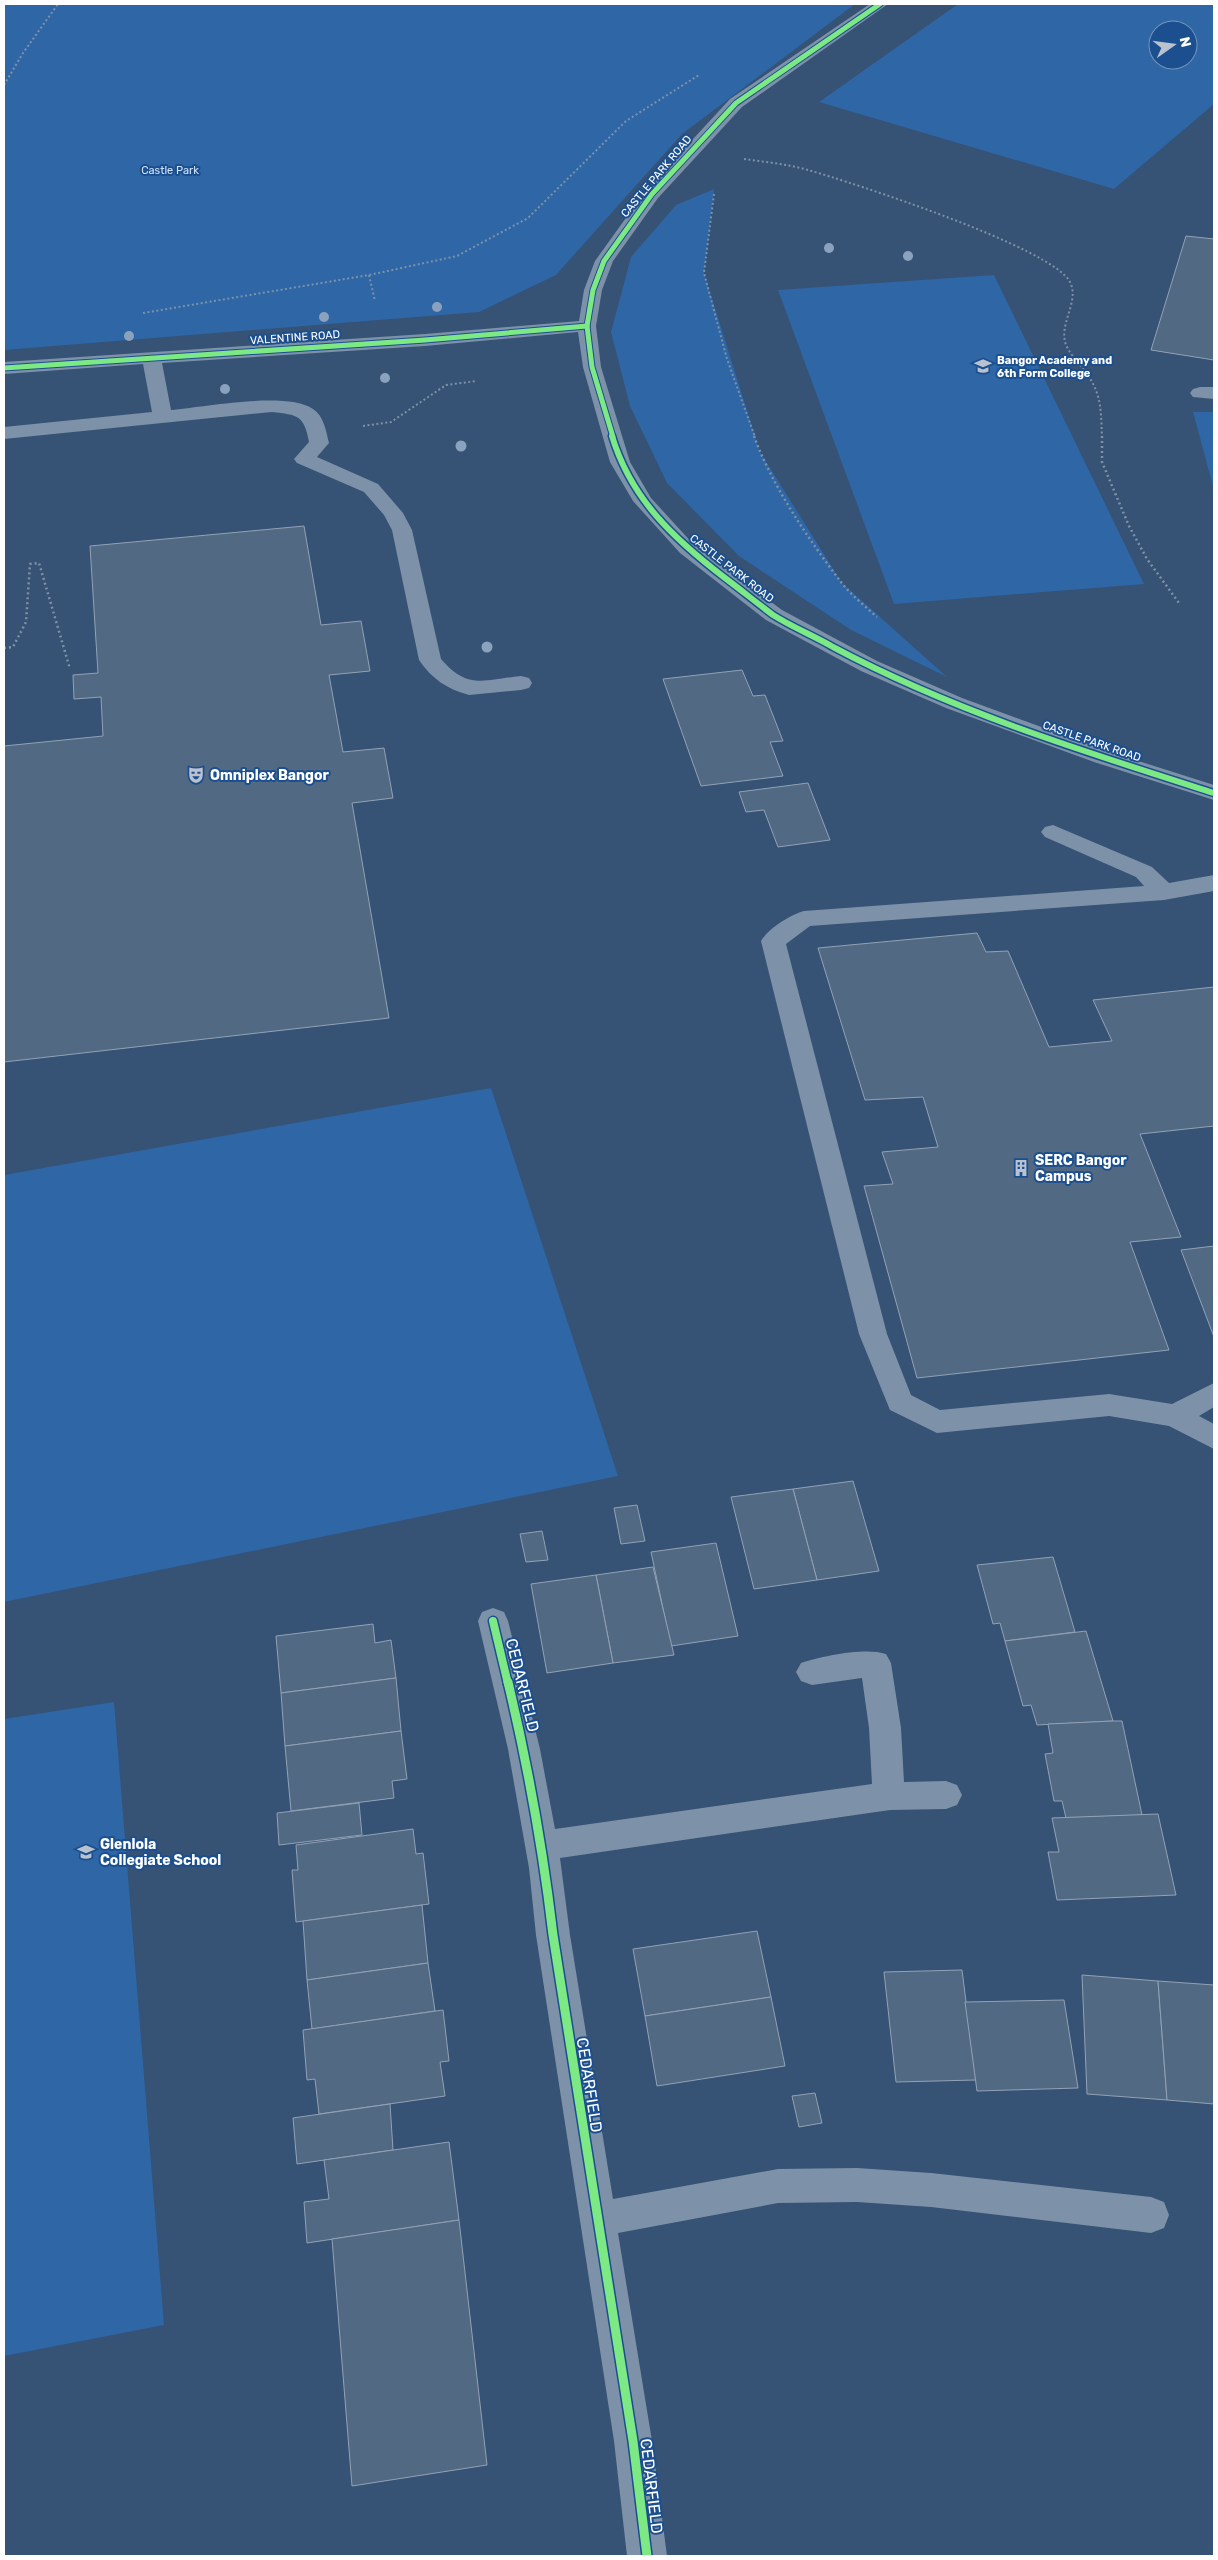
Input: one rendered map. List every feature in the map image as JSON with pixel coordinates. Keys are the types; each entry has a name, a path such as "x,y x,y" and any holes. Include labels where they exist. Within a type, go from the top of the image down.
{"street":[{"name":"CASTLE PARK ROAD","path":"880,4 736,103 652,194 604,261 594,290 587,326 592,367 620,462 643,501 687,549 774,615 869,666 954,703 1102,757 1214,793"},
{"name":"VALENTINE ROAD","path":"4,368 417,341 587,326"},
{"path":"151,358 163,417"},
{"path":"4,433 272,406 304,410 316,421 319,443 304,459 371,488 393,513 402,530 430,660 446,678 469,688 522,683"},
{"path":"1053,832 1144,872 1164,892"},
{"path":"1214,883 1164,892 804,919 773,940 873,1334 900,1402 937,1422 1108,1404 1175,1416 1214,1438"},
{"path":"1175,1416 1214,1394"},
{"name":"CEDARFIELD","path":"493,1621 516,1707 540,1846 633,2441 647,2556"},
{"path":"812,1672 875,1663 885,1728 885,1754 890,1796"},
{"path":"540,1846 890,1796 946,1795"},
{"path":"598,2219 778,2186 857,2185 931,2190 1151,2215"}],"path":[{"path":"4,85 23,53 58,4"},
{"path":"140,314 369,275 457,256 528,218 626,121 700,74"},
{"path":"736,103 742,136 732,157 805,169 881,192 1034,253 1058,269 1070,282 1073,298 1065,323 1066,344 1093,383 1101,404 1102,462 1129,526 1142,551 1159,579 1179,603"},
{"path":"714,189 704,272 727,360 760,452 790,507 842,583 882,622"},
{"path":"317,431 391,422 446,385 485,380"},
{"path":"4,648 13,647 26,622 30,564 39,563 70,669"}],"green space":[{"name":"Castle Park","path":"4,4 855,4 682,134 556,275 479,312 4,350"},
{"path":"958,4 1214,4 1214,104 1114,189 819,102"},
{"path":"714,189 704,273 760,452 842,583 947,677 851,630 739,556 667,483 630,406 611,332 631,257 676,205"},
{"path":"994,275 1144,584 894,604 778,290"},
{"path":"1193,412 1214,412 1214,490"},
{"path":"491,1088 618,1476 4,1602 4,1175"},
{"path":"114,1702 164,2325 4,2356 4,1719"}],"building":[{"path":"1186,236 1214,239 1214,360 1151,350"},
{"name":"Omniplex Bangor","path":"304,526 321,625 361,621 370,671 329,675 343,752 384,748 393,798 352,803 389,1018 4,1062 4,746 103,736 101,697 74,699 73,675 98,673 90,546"},
{"path":"742,670 753,696 765,695 783,741 770,742 783,776 701,786 663,679"},
{"path":"808,783 830,840 778,847 764,810 746,812 739,792"},
{"name":"SERC Bangor Campus","path":"977,933 986,952 1008,951 1049,1047 1112,1041 1093,1000 1214,987 1214,1126 1140,1134 1181,1237 1130,1242 1169,1350 917,1378 864,1186 893,1184 882,1152 938,1147 923,1097 865,1100 818,948"},
{"path":"1214,1246 1214,1337 1181,1250"},
{"path":"853,1481 879,1571 817,1580 793,1489"},
{"path":"793,1489 817,1580 754,1589 731,1497"},
{"path":"637,1505 645,1541 621,1544 614,1508"},
{"path":"542,1531 548,1560 526,1562 520,1534"},
{"path":"716,1543 738,1636 671,1646 651,1552"},
{"path":"1053,1557 1075,1632 1005,1641 1000,1623 993,1624 977,1565"},
{"path":"653,1567 674,1655 613,1663 596,1575"},
{"path":"596,1575 613,1663 547,1673 531,1584"},
{"path":"373,1624 375,1643 391,1640 396,1678 281,1693 276,1636"},
{"path":"1086,1631 1113,1721 1037,1725 1031,1705 1023,1706 1005,1641"},
{"path":"396,1678 401,1731 285,1746 281,1693"},
{"path":"1122,1721 1142,1815 1066,1818 1062,1801 1054,1801 1045,1754 1053,1753 1048,1724"},
{"path":"401,1731 407,1779 392,1781 394,1798 291,1811 285,1746"},
{"path":"359,1803 362,1835 279,1845 277,1813"},
{"path":"1158,1814 1176,1895 1057,1900 1048,1852 1059,1852 1052,1818"},
{"path":"413,1829 416,1854 423,1853 429,1904 296,1922 292,1870 298,1870 296,1845"},
{"path":"422,1905 428,1963 307,1980 303,1921"},
{"path":"757,1931 771,1997 645,2016 633,1949"},
{"path":"428,1963 435,2011 312,2029 307,1980"},
{"path":"962,1970 976,2080 896,2082 884,1972"},
{"path":"1082,1975 1158,1981 1167,2100 1087,2094"},
{"path":"1158,1981 1214,1985 1214,2104 1167,2100"},
{"path":"771,1997 785,2066 657,2086 645,2016"},
{"path":"1064,2000 1078,2088 977,2091 965,2002"},
{"path":"443,2010 449,2061 440,2062 445,2096 319,2114 315,2079 307,2080 303,2030"},
{"path":"815,2093 822,2123 799,2127 792,2096"},
{"path":"390,2104 393,2150 297,2164 293,2118"},
{"path":"449,2142 459,2220 307,2243 304,2202 329,2199 324,2160"},
{"path":"459,2220 487,2465 352,2486 332,2239"}],"cycle path":[{"path":"880,4 736,103 652,194 604,261 593,290 587,326 592,367 620,462 643,501 687,549 774,615 869,666 954,703 1102,757 1214,793"},
{"path":"4,368 425,340 587,326"},
{"path":"493,1621 524,1749 545,1868 553,1935 633,2441 647,2556"}],"place":[{"name":"Bangor Academy and 6th Form College","path":"983,366"},
{"name":"Omniplex Bangor","path":"196,775"},
{"name":"SERC Bangor Campus","path":"1021,1168"},
{"name":"Glenlola Collegiate School","path":"86,1852"}]}
